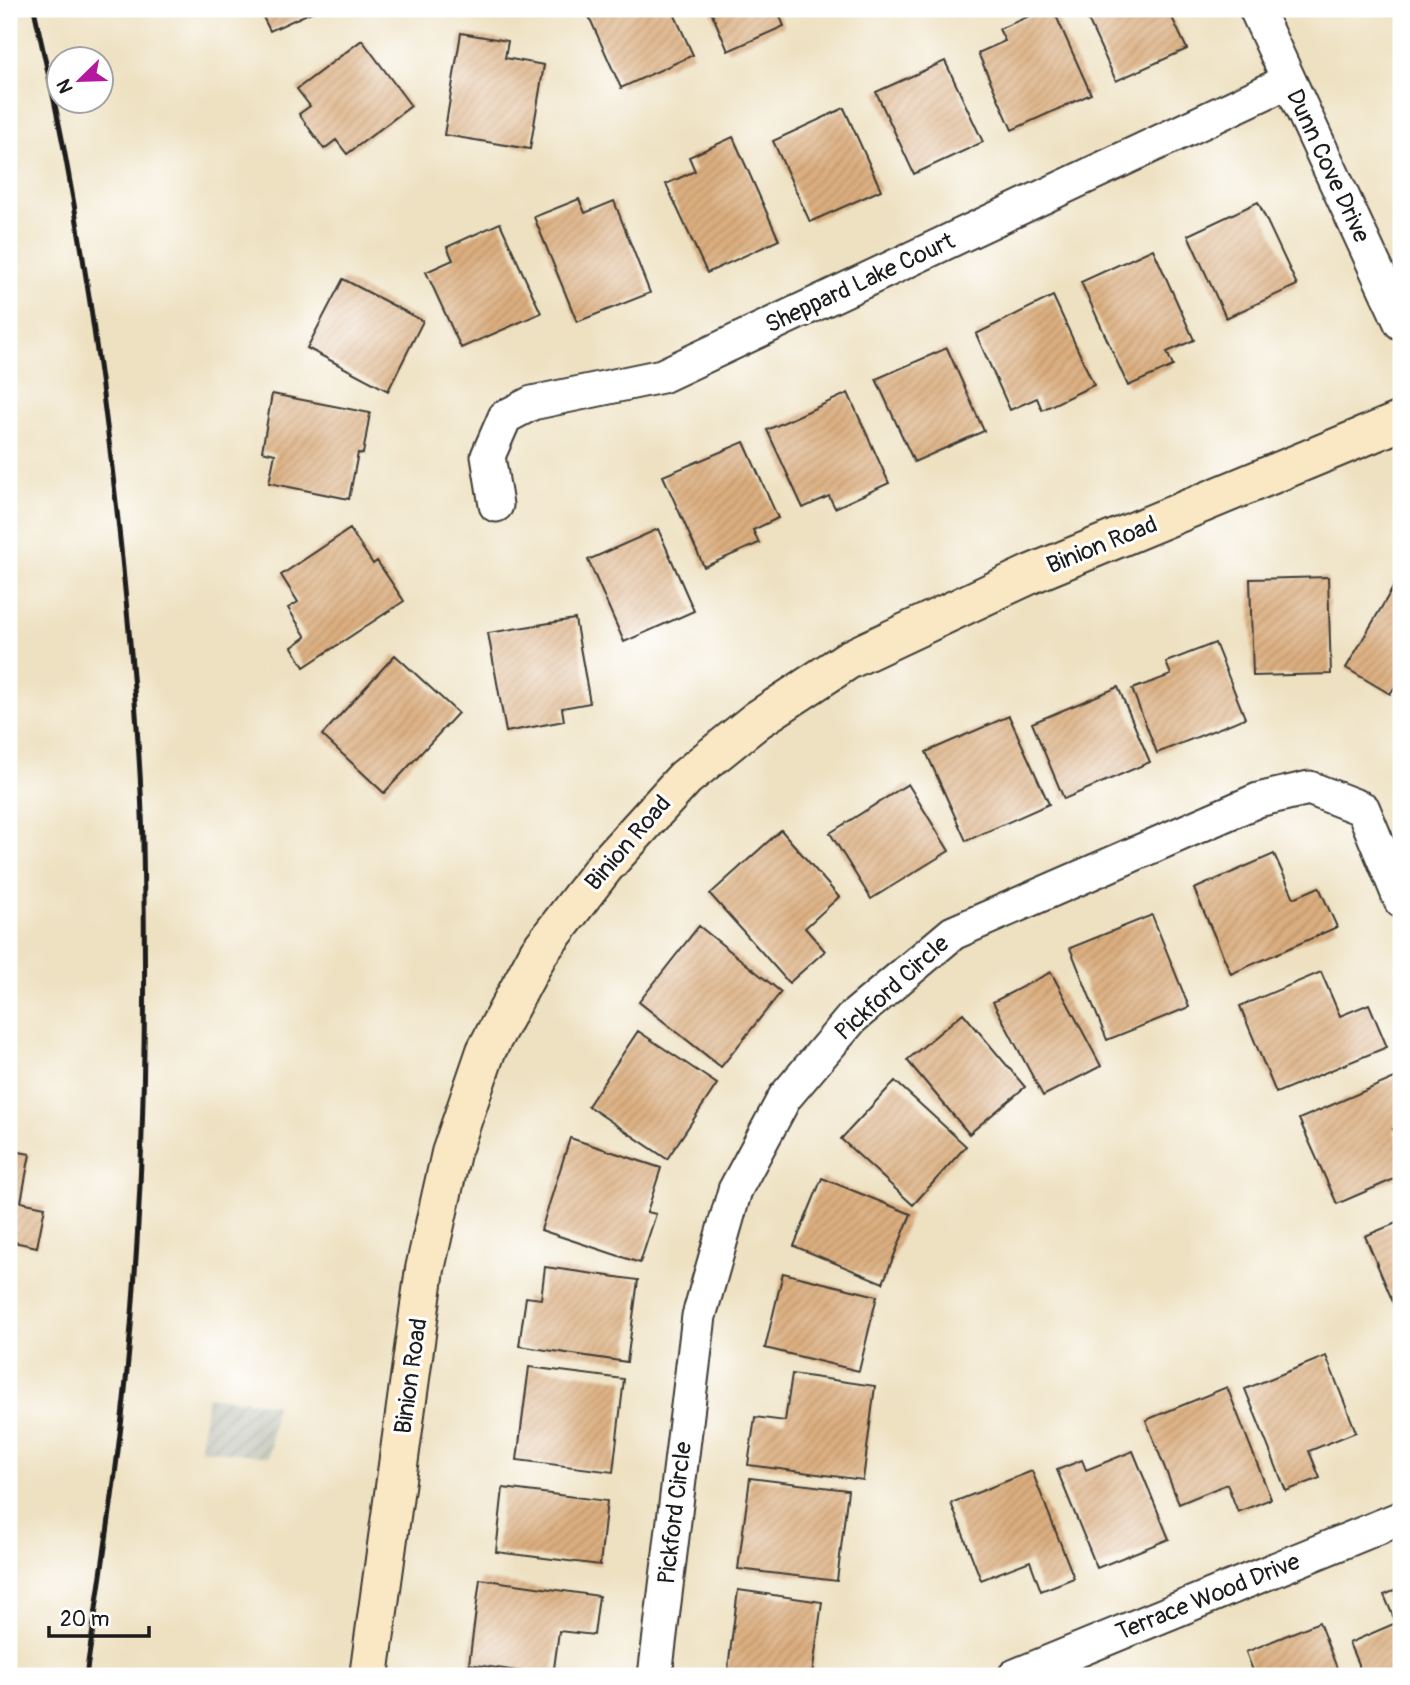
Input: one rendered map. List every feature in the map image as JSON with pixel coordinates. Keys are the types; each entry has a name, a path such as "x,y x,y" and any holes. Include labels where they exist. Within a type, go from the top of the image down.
{"main road":[{"name":"Binion Road","path":"369,1676 425,1269 452,1153 486,1051 539,952 605,866 685,778 757,720 848,660 1031,574 1401,421"}],"street":[{"name":"Dunn Cove Drive","path":"1256,9 1401,324"},
{"name":"Sheppard Lake Court","path":"496,505 488,456 505,417 532,402 662,376 1289,81"},
{"name":"Pickford Circle","path":"655,1676 699,1316 735,1190 785,1097 852,1018 953,933 1258,800 1309,788 1363,809 1401,901"},
{"name":"Terrace Wood Drive","path":"1015,1676 1401,1518"}],"shaded area":[{"path":"207,1396 275,1404 269,1457 200,1449"}],"building":[{"path":"259,9 318,9 270,31"},
{"path":"672,9 693,55 621,88 586,10"},
{"path":"710,9 777,9 784,26 728,51"},
{"path":"1046,9 1053,9 1091,94 1012,130 978,53 1005,41 999,29"},
{"path":"1083,9 1168,9 1187,49 1116,81"},
{"path":"461,33 508,41 505,58 544,65 530,149 444,135"},
{"path":"362,40 411,106 347,154 336,140 324,149 299,114 310,106 297,89"},
{"path":"945,61 983,142 914,174 876,92"},
{"path":"844,108 881,190 810,222 773,141"},
{"path":"733,137 779,240 707,273 666,184 695,171 689,157"},
{"path":"579,199 585,213 614,201 650,293 577,322 534,217"},
{"path":"1258,202 1297,285 1226,318 1188,235"},
{"path":"500,223 541,313 461,348 426,272 453,260 447,247"},
{"path":"1153,249 1194,340 1167,352 1173,366 1128,386 1081,282"},
{"path":"343,279 423,321 388,391 307,348"},
{"path":"1053,296 1094,385 1042,410 1037,398 1010,410 976,334"},
{"path":"947,348 984,431 914,462 876,379"},
{"path":"848,393 889,483 835,508 829,496 803,508 767,430"},
{"path":"272,394 370,413 363,454 358,453 349,499 269,483 275,454 262,451"},
{"path":"744,442 778,518 753,530 759,543 704,567 663,476"},
{"path":"350,529 373,564 377,561 404,601 304,667 292,647 306,637 288,608 298,602 281,575"},
{"path":"658,529 694,611 624,642 588,560"},
{"path":"1401,574 1401,684 1398,682 1390,694 1346,668"},
{"path":"1328,577 1331,674 1253,676 1250,579"},
{"path":"575,619 590,703 562,708 564,721 506,732 488,633"},
{"path":"1215,643 1245,718 1157,753 1132,689 1171,675 1166,662"},
{"path":"395,655 458,713 384,793 322,735"},
{"path":"1118,687 1150,762 1064,799 1032,723"},
{"path":"1009,716 1049,804 966,841 926,752"},
{"path":"908,784 949,851 871,899 830,833"},
{"path":"781,830 839,897 805,928 825,951 789,983 710,894"},
{"path":"1274,854 1294,898 1319,887 1337,927 1231,974 1194,889"},
{"path":"1152,915 1189,1007 1107,1040 1070,948"},
{"path":"699,926 781,992 721,1067 639,1002"},
{"path":"1051,972 1101,1066 1043,1096 993,1002"},
{"path":"1321,972 1340,1016 1369,1004 1387,1047 1276,1093 1240,1006"},
{"path":"963,1013 1025,1087 969,1134 907,1060"},
{"path":"638,1031 717,1084 667,1159 588,1106"},
{"path":"1399,1076 1401,1125 1393,1129 1401,1147 1401,1176 1337,1204 1299,1119"},
{"path":"895,1081 966,1146 913,1205 841,1139"},
{"path":"570,1138 661,1168 647,1212 656,1214 640,1263 541,1230"},
{"path":"9,1150 30,1154 21,1202 45,1207 37,1247 9,1241"},
{"path":"822,1178 911,1214 883,1283 794,1246"},
{"path":"1401,1221 1401,1321 1365,1236"},
{"path":"545,1267 638,1280 627,1362 519,1346 526,1297 541,1299"},
{"path":"783,1273 877,1296 859,1371 765,1348"},
{"path":"1326,1356 1356,1432 1309,1451 1320,1478 1286,1491 1245,1389"},
{"path":"529,1367 624,1379 613,1472 517,1460"},
{"path":"792,1374 875,1386 863,1480 748,1465 755,1417 785,1421"},
{"path":"1227,1387 1271,1499 1238,1512 1227,1484 1179,1504 1146,1420"},
{"path":"1133,1451 1169,1539 1097,1568 1057,1470 1082,1460 1086,1470"},
{"path":"1032,1471 1074,1578 1041,1591 1030,1561 981,1580 951,1503"},
{"path":"750,1478 848,1490 837,1581 738,1569"},
{"path":"503,1488 607,1501 600,1565 496,1552"},
{"path":"480,1579 599,1596 594,1635 559,1631 553,1676 469,1664"},
{"path":"1401,1588 1401,1676 1363,1676 1349,1643 1396,1623 1384,1595"},
{"path":"738,1590 822,1602 812,1676 727,1676"},
{"path":"1319,1622 1340,1676 1255,1676 1246,1652"}],"railway":[{"path":"34,9 64,149 100,374 132,661 143,844 143,1097 134,1287 120,1432 86,1676"}]}
